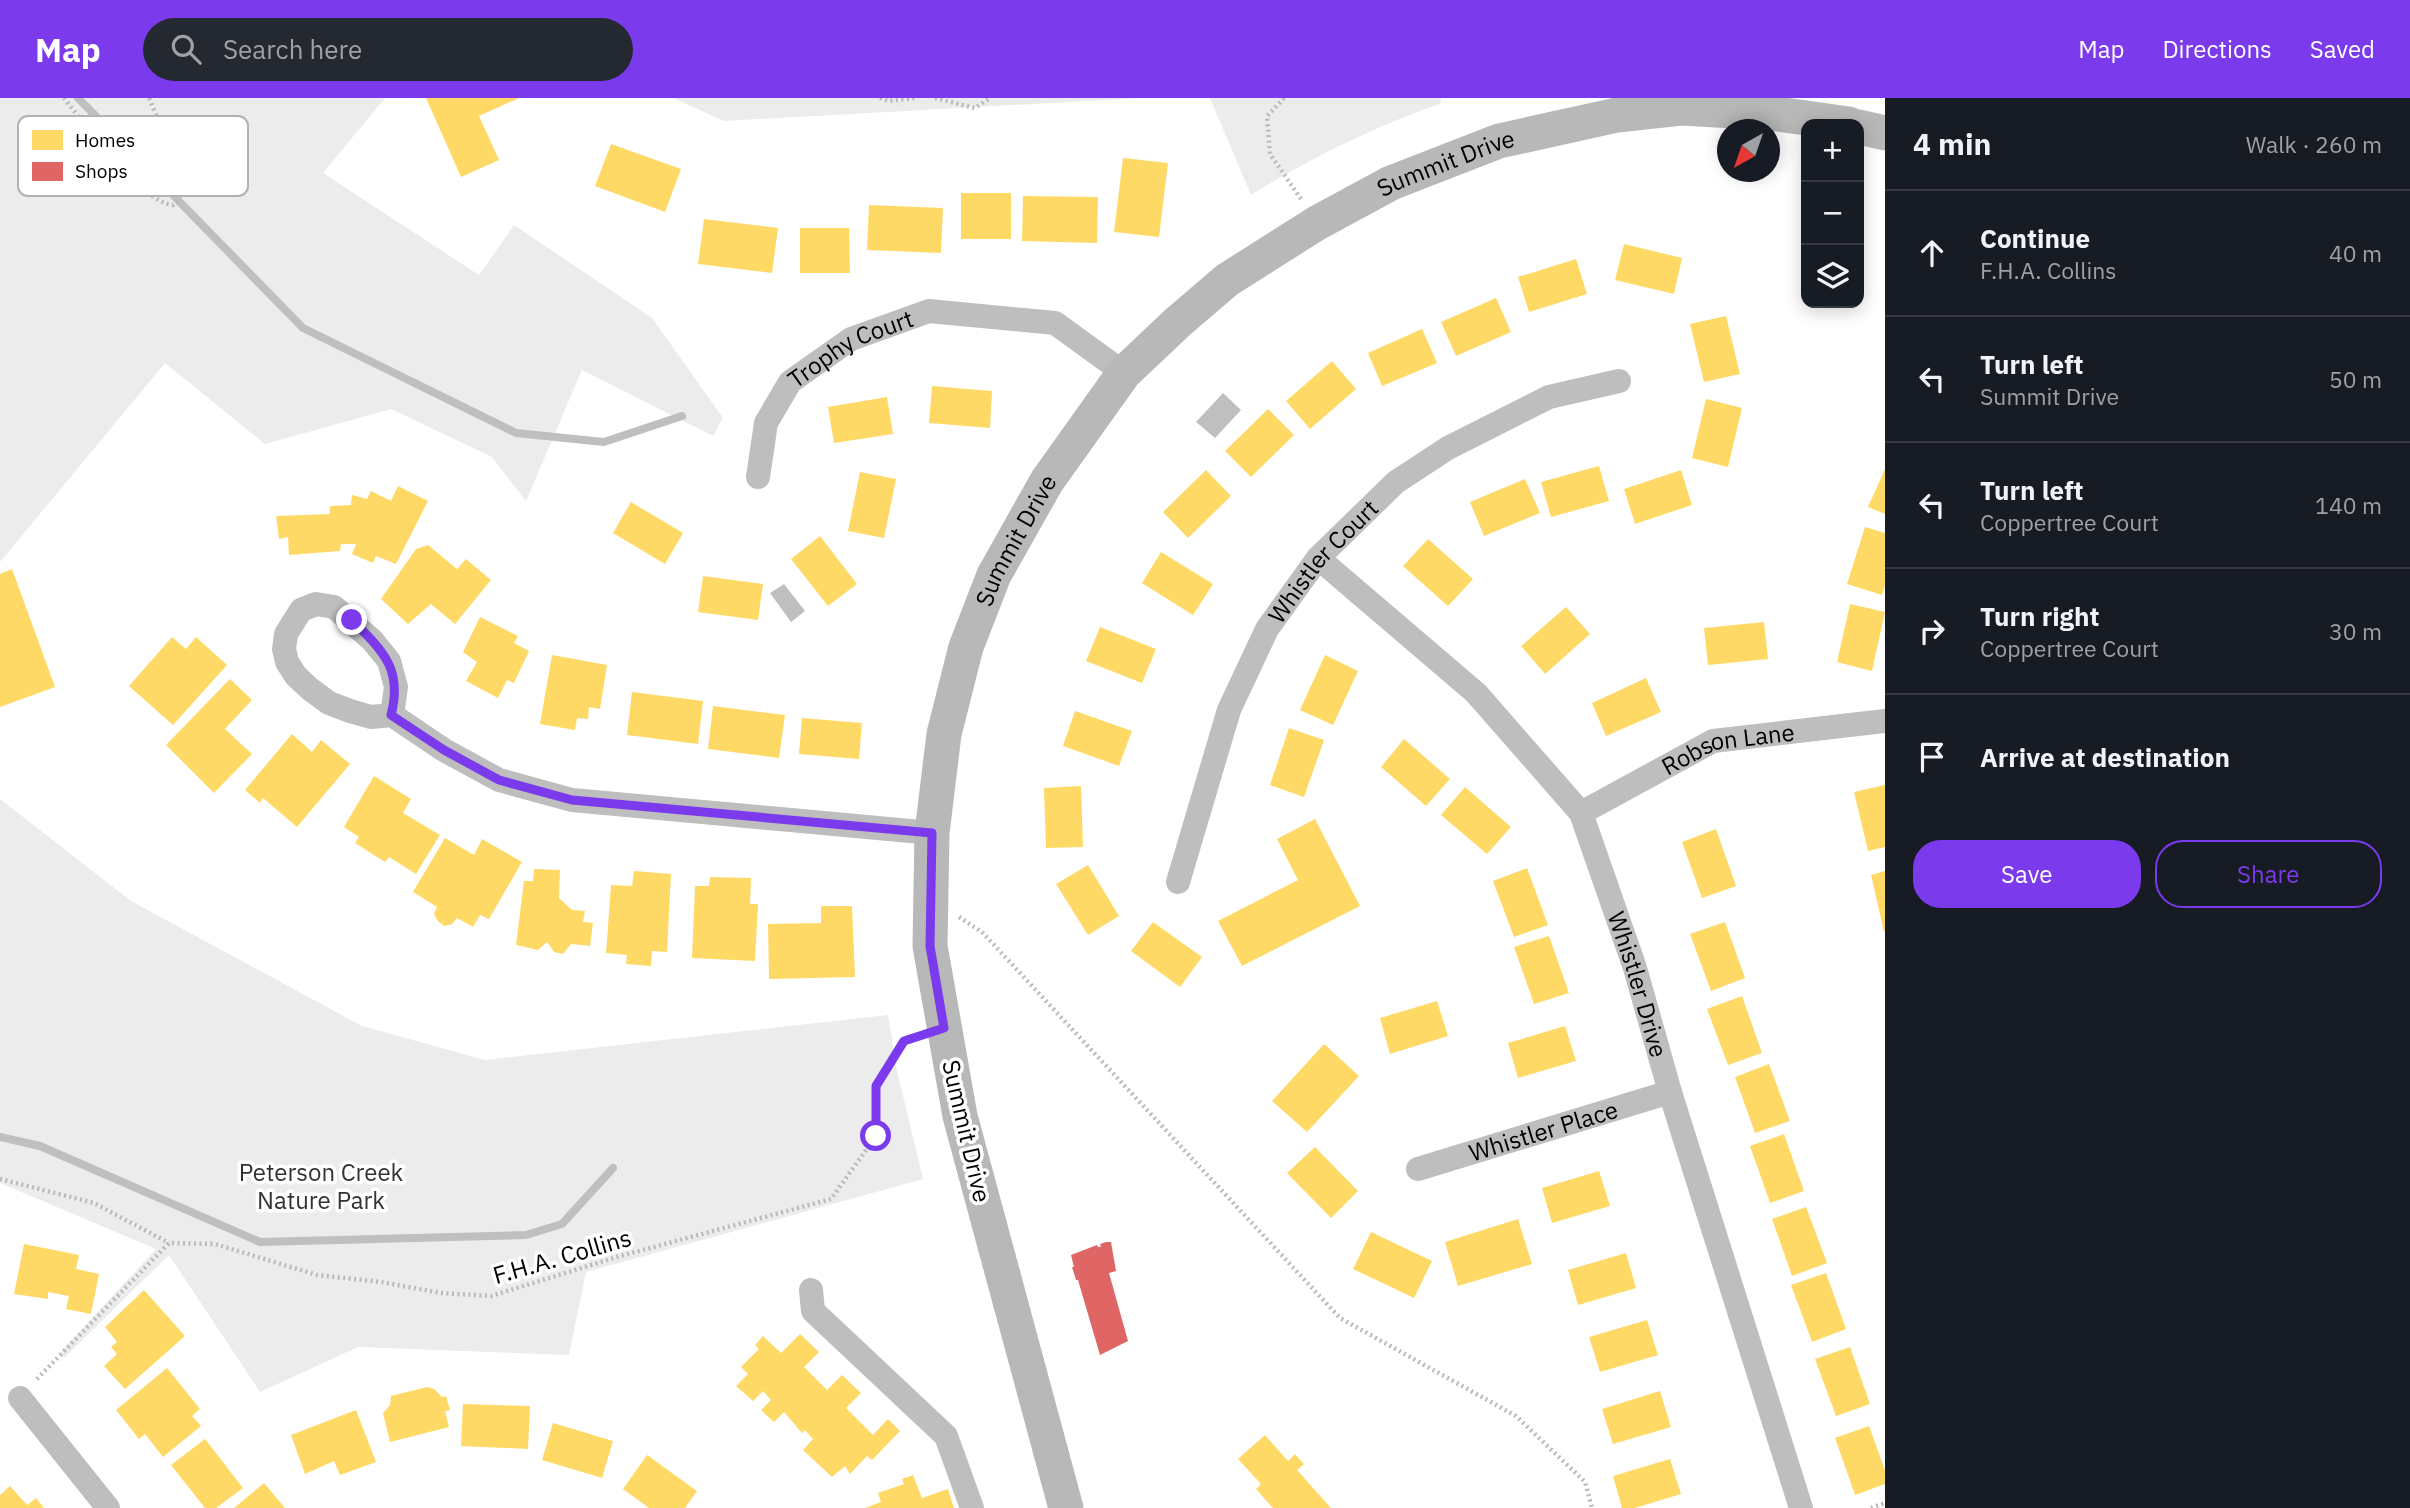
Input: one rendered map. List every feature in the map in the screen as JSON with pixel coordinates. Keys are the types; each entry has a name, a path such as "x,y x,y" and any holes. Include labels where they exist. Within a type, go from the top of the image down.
{"main road":[{"name":"Summit Drive","path":"1066,1508 960,1116 930,946 932,833 944,734 966,647 994,575 1047,481 1124,373 1227,280 1317,223 1391,183 1499,141 1618,107 1681,103 1813,119"},
{"path":"1864,128 1885,133"}],"street":[{"name":"Trophy Court","path":"758,477 766,423 790,382 851,339 929,311 1055,323 1124,373"},
{"name":"Whistler Court","path":"1178,882 1228,710 1267,629 1318,558 1396,482 1448,448 1549,397 1619,381"},
{"name":"Whistler Drive","path":"1318,558 1476,693 1581,813 1635,968 1670,1092 1801,1508"},
{"path":"391,715 396,688 388,661 372,640 334,607 316,604 301,610 292,621 285,642 287,663 296,676 329,703 371,717 391,715 444,750 499,780 572,800 932,833"},
{"name":"Robson Lane","path":"1581,813 1713,741 1885,721"},
{"name":"Whistler Place","path":"1418,1169 1670,1092"},
{"path":"811,1290 813,1311 946,1436 972,1508"},
{"path":"20,1398 108,1508"}],"path":[{"path":"64,98 79,116"},
{"path":"149,98 157,116"},
{"path":"880,98 888,101 915,98"},
{"path":"935,98 975,108 990,98"},
{"path":"1284,98 1267,116 1270,154 1317,223"},
{"path":"151,196 164,205 173,205 179,196"},
{"path":"931,900 982,932 1340,1318 1516,1416 1585,1482 1592,1508"},
{"name":"F.H.A. Collins","path":"170,1243 215,1244 317,1275 382,1282 441,1293 491,1296 605,1261 831,1199 876,1136 876,1086 904,1041 944,1028"},
{"path":"0,1179 94,1203 170,1243 20,1398"},
{"path":"1871,1508 1885,1503"}],"green space":[{"path":"0,98 385,98 323,173 479,275 514,225 652,318 723,418 713,436 582,370 526,501 492,457 391,409 265,444 165,363 0,562"},
{"path":"673,98 1141,98 724,121"},
{"path":"1210,98 1441,98 1440,104 1343,144 1251,195"},
{"name":"Peterson Creek Nature Park","path":"0,799 131,901 362,1026 485,1060 888,1015 897,1071 923,1179 586,1272 569,1355 358,1347 260,1392 169,1255 64,1358 59,1354 156,1249 0,1183"}],"shaded area":[{"path":"1223,393 1241,410 1215,438 1196,422"},
{"path":"784,584 805,611 791,622 770,593"}],"building: Homes":[{"path":"426,98 519,98 479,116 499,160 461,177"},
{"path":"611,144 681,169 665,212 595,186"},
{"path":"1123,158 1168,163 1159,237 1114,232"},
{"path":"961,193 1011,193 1011,239 961,239"},
{"path":"1023,196 1098,197 1097,243 1022,241"},
{"path":"869,205 943,208 941,253 867,250"},
{"path":"704,219 778,228 772,273 698,264"},
{"path":"800,228 849,228 850,273 800,273"},
{"path":"1624,244 1682,258 1674,294 1615,280"},
{"path":"1576,259 1587,294 1529,312 1518,277"},
{"path":"1496,298 1511,332 1456,356 1441,322"},
{"path":"1726,316 1740,374 1704,382 1690,324"},
{"path":"1422,329 1437,363 1382,386 1368,353"},
{"path":"1332,361 1356,389 1310,429 1286,401"},
{"path":"932,386 992,391 990,428 929,423"},
{"path":"887,397 893,434 834,443 828,407"},
{"path":"1706,399 1742,408 1728,467 1692,458"},
{"path":"1268,409 1294,435 1251,477 1225,451"},
{"path":"1599,466 1609,501 1551,517 1541,482"},
{"path":"1885,469 1885,514 1868,507"},
{"path":"1206,470 1231,496 1188,538 1163,512"},
{"path":"1681,470 1692,505 1635,524 1624,489"},
{"path":"860,472 896,479 884,538 848,531"},
{"path":"1525,479 1540,513 1484,536 1470,502"},
{"path":"398,486 428,501 396,564 376,556 373,563 352,554 356,544 341,544 340,551 289,555 288,537 279,539 276,516 330,514 330,506 351,505 352,495 367,499 371,491 391,501"},
{"path":"631,502 683,533 665,564 613,533"},
{"path":"1865,527 1885,533 1885,585 1882,595 1847,584"},
{"path":"820,536 857,584 828,606 791,559"},
{"path":"1428,539 1473,579 1448,606 1403,566"},
{"path":"428,545 457,569 466,559 491,580 455,624 431,604 408,624 381,599 416,549"},
{"path":"1161,552 1213,584 1193,615 1142,583"},
{"path":"12,569 55,687 0,707 0,574"},
{"path":"703,576 763,584 758,620 698,612"},
{"path":"1850,604 1885,612 1872,671 1837,662"},
{"path":"1566,607 1590,634 1545,674 1521,646"},
{"path":"480,617 518,636 514,643 529,651 514,683 507,680 498,698 466,681 477,662 463,652"},
{"path":"1764,622 1768,659 1708,665 1704,628"},
{"path":"1100,627 1156,649 1142,683 1086,661"},
{"path":"172,637 186,649 196,637 227,665 173,725 129,686"},
{"path":"552,655 607,665 600,709 589,707 588,719 577,718 575,730 540,724"},
{"path":"1325,655 1358,671 1333,725 1300,710"},
{"path":"1646,678 1661,712 1606,736 1592,703"},
{"path":"230,679 252,700 225,729 252,754 214,793 166,745"},
{"path":"632,692 703,701 698,744 627,735"},
{"path":"713,706 785,715 779,758 708,749"},
{"path":"1075,711 1132,731 1119,766 1063,746"},
{"path":"802,718 862,723 859,759 799,754"},
{"path":"1289,728 1324,740 1304,797 1270,785"},
{"path":"292,734 312,752 321,740 350,764 297,827 263,798 260,803 245,790"},
{"path":"1404,739 1450,779 1426,806 1381,767"},
{"path":"374,776 411,799 403,813 440,835 416,874 389,857 385,862 355,843 359,837 344,827"},
{"path":"1885,785 1885,847 1868,851 1854,792"},
{"path":"1081,786 1083,847 1046,848 1044,788"},
{"path":"1465,787 1511,827 1487,854 1441,815"},
{"path":"1315,819 1360,906 1242,966 1218,921 1298,880 1277,839"},
{"path":"1716,829 1736,886 1702,898 1682,842"},
{"path":"445,838 474,855 482,839 522,862 489,919 480,915 473,927 457,918 452,924 444,926 434,914 437,907 413,892"},
{"path":"1088,865 1119,916 1088,935 1056,884"},
{"path":"1527,868 1548,925 1514,937 1493,881"},
{"path":"534,869 560,870 559,898 572,910 585,911 583,922 593,923 590,946 571,944 563,954 554,952 547,942 538,950 516,945 524,881 533,881"},
{"path":"634,871 671,874 667,952 652,951 651,966 626,964 627,955 606,953 611,885 632,886"},
{"path":"1885,871 1885,931 1884,932 1871,875"},
{"path":"710,877 751,878 750,904 758,904 755,961 692,958 695,886 709,886"},
{"path":"821,906 852,906 855,977 769,979 768,924 821,923"},
{"path":"1153,922 1202,957 1180,987 1131,951"},
{"path":"1725,922 1745,978 1711,991 1690,934"},
{"path":"1549,936 1569,993 1534,1004 1514,947"},
{"path":"1742,996 1762,1053 1728,1065 1707,1009"},
{"path":"1437,1001 1448,1036 1390,1054 1380,1018"},
{"path":"1565,1026 1576,1061 1518,1078 1508,1043"},
{"path":"1324,1044 1359,1076 1307,1132 1272,1101"},
{"path":"1769,1064 1790,1121 1755,1133 1735,1077"},
{"path":"1784,1134 1804,1191 1770,1203 1750,1146"},
{"path":"1315,1147 1358,1191 1331,1218 1287,1173"},
{"path":"1599,1171 1610,1206 1552,1223 1542,1188"},
{"path":"1806,1207 1827,1263 1792,1276 1772,1219"},
{"path":"1518,1219 1532,1264 1458,1286 1445,1242"},
{"path":"1371,1232 1432,1261 1414,1298 1353,1269"},
{"path":"24,1244 79,1255 76,1269 99,1274 91,1314 66,1309 69,1296 48,1292 48,1299 14,1294"},
{"path":"1626,1253 1636,1288 1578,1305 1568,1270"},
{"path":"1826,1273 1846,1329 1812,1342 1791,1285"},
{"path":"144,1290 185,1336 125,1389 104,1366 117,1354 111,1347 117,1342 105,1327"},
{"path":"1647,1320 1658,1355 1600,1372 1589,1337"},
{"path":"800,1334 819,1352 804,1367 827,1390 842,1375 861,1393 846,1408 873,1435 888,1419 900,1431 872,1460 867,1456 850,1474 845,1466 832,1477 803,1450 813,1439 805,1430 802,1433 784,1412 774,1422 761,1410 771,1400 763,1391 753,1401 736,1386 748,1374 741,1367 759,1349 755,1345 763,1336 781,1353"},
{"path":"1850,1347 1870,1404 1836,1416 1815,1359"},
{"path":"167,1368 200,1409 192,1416 201,1426 163,1457 145,1434 139,1439 116,1410"},
{"path":"427,1387 434,1389 442,1397 446,1396 450,1410 445,1411 449,1427 390,1442 383,1413 390,1405 391,1396"},
{"path":"1660,1391 1671,1427 1613,1444 1602,1409"},
{"path":"463,1404 530,1406 528,1449 461,1446"},
{"path":"356,1410 376,1462 340,1475 334,1461 305,1474 291,1435"},
{"path":"553,1423 613,1441 602,1478 542,1460"},
{"path":"1869,1426 1885,1470 1885,1484 1855,1495 1835,1438"},
{"path":"1265,1435 1288,1461 1295,1454 1304,1464 1297,1470 1331,1508 1273,1508 1256,1489 1261,1484 1238,1459"},
{"path":"205,1439 243,1488 216,1508 205,1508 171,1465"},
{"path":"647,1455 697,1491 685,1508 649,1508 623,1489"},
{"path":"1670,1459 1681,1494 1635,1508 1622,1508 1613,1476"},
{"path":"913,1475 922,1498 948,1489 954,1508 865,1508 881,1502 878,1493 904,1484 902,1479"},
{"path":"264,1483 285,1508 234,1508"},
{"path":"10,1486 27,1505 36,1498 44,1508 0,1508 0,1495"}],"building: Shops":[{"path":"1111,1242 1116,1271 1109,1273 1128,1341 1100,1355 1072,1267 1071,1255 1097,1245 1101,1247 1100,1244"}],"waterway":[{"path":"78,98 96,116"},
{"path":"174,196 303,328 516,433 604,442 682,416"},
{"path":"0,1137 40,1146 260,1242 526,1235 562,1224 613,1168"}],"route":[{"path":"352,620 388,661 396,688 391,715 444,750 499,780 534,792 572,800 932,833 930,946 944,1028 904,1041 876,1086 876,1136"}]}
